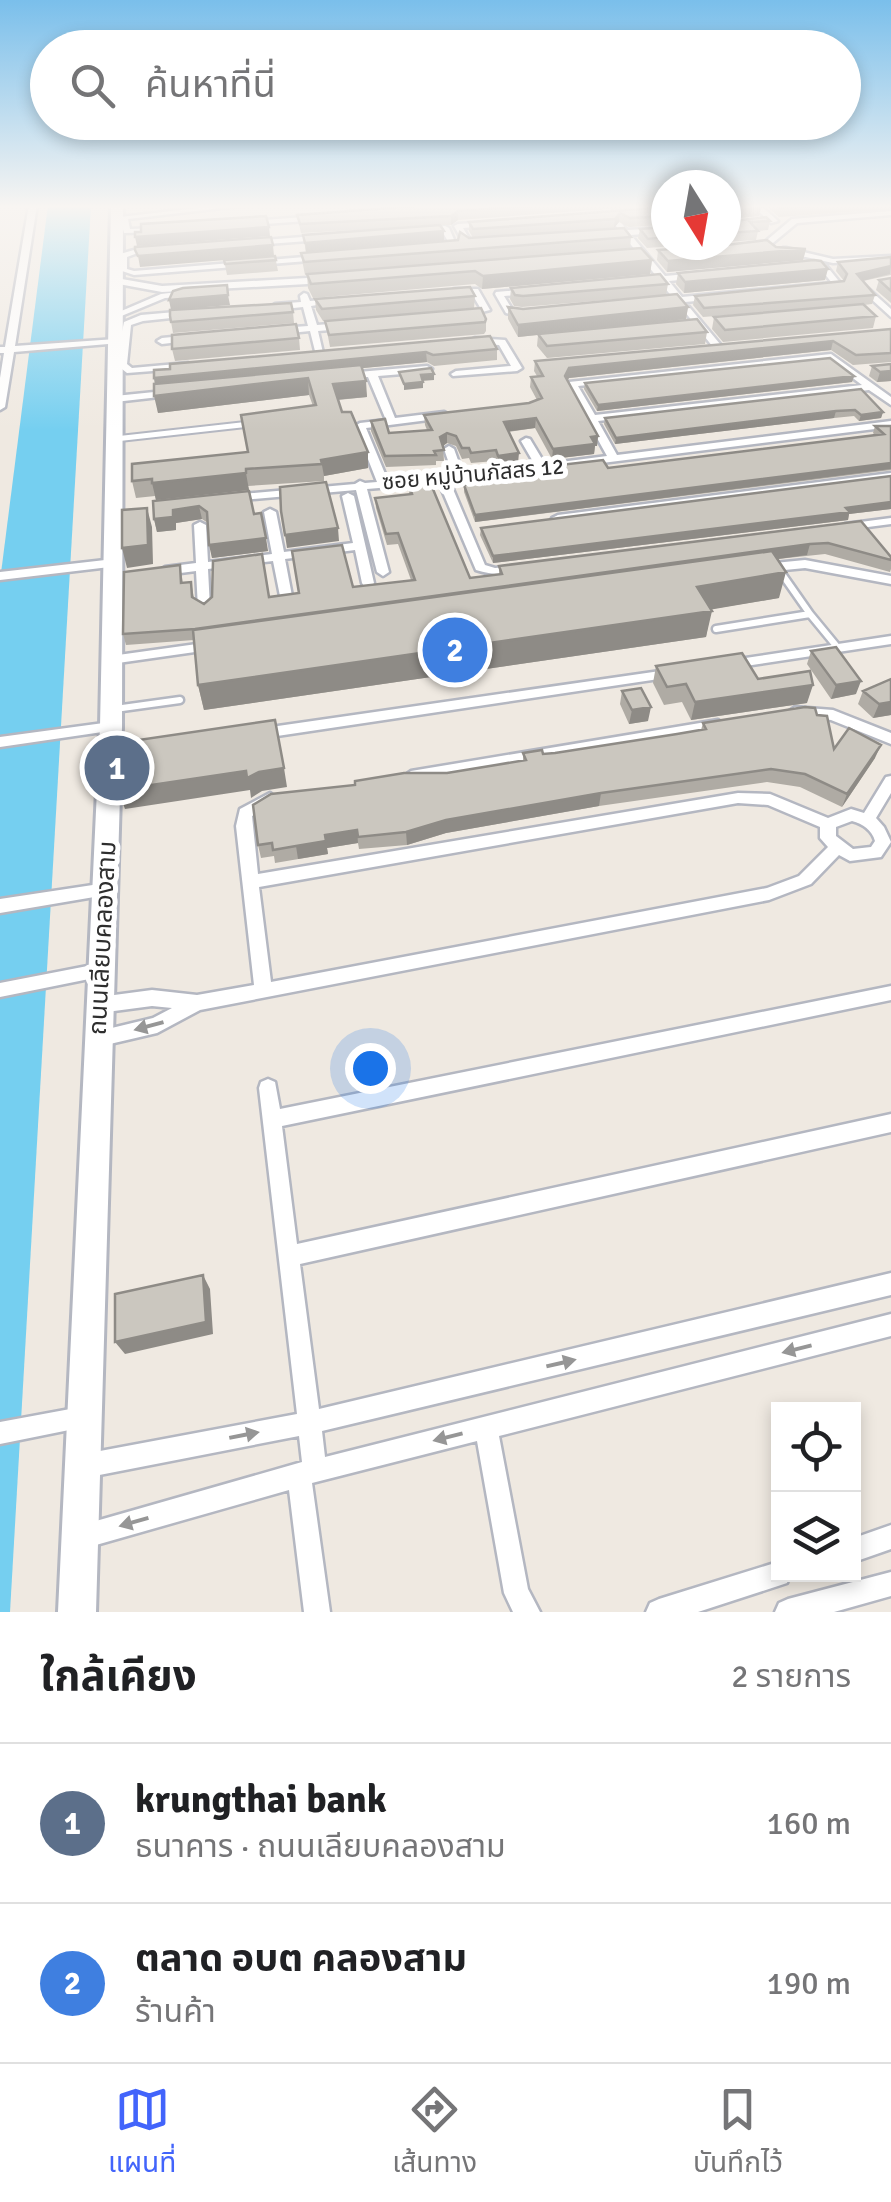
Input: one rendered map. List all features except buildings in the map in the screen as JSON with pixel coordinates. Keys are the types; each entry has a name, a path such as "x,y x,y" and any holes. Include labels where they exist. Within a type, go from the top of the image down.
{"main road":[{"name":"ถนนเลียบคลองสาม","path":"77,1612 97,1038 106,888 120,755 111,718 123,511 115,439 116,281"}],"street":[{"path":"0,407 21,280"},
{"path":"116,315 164,296 322,280"},
{"path":"639,280 498,294 512,314 840,283 837,280"},
{"path":"664,280 720,350"},
{"path":"116,281 162,289 261,285"},
{"path":"300,282 321,355"},
{"path":"878,282 861,285 889,309"},
{"path":"450,292 475,291 486,310 460,316"},
{"path":"270,307 342,302"},
{"path":"197,313 127,324 122,364 130,371 203,365"},
{"path":"160,316 164,368"},
{"path":"680,325 717,322"},
{"path":"275,331 350,325"},
{"path":"162,341 200,338"},
{"path":"9,352 116,342"},
{"path":"456,374 518,368 502,342 471,342"},
{"path":"702,352 738,348"},
{"path":"301,356 340,353"},
{"path":"614,459 572,384 824,358 838,360 891,402"},
{"path":"332,378 427,369"},
{"path":"854,372 873,370"},
{"path":"372,374 391,420"},
{"path":"590,419 870,388"},
{"path":"115,399 194,392"},
{"path":"382,482 360,426 461,414"},
{"name":"ซอย หมู่บ้านภัสสร 12","path":"208,501 360,484 459,478 891,424"},
{"path":"526,441 542,468"},
{"path":"449,449 459,478"},
{"path":"540,520 891,476"},
{"path":"443,479 484,571 532,567"},
{"path":"360,484 384,572"},
{"path":"348,496 368,583"},
{"path":"270,512 286,596"},
{"path":"834,528 891,521"},
{"path":"200,525 204,608"},
{"path":"463,530 482,528"},
{"path":"151,573 360,546"},
{"path":"756,569 804,564 891,580"},
{"path":"0,576 80,567 120,572"},
{"path":"720,666 891,640"},
{"path":"112,660 234,643"},
{"path":"248,736 680,672"},
{"path":"780,714 833,714 891,739"},
{"path":"0,742 67,732 111,718"},
{"path":"387,780 741,721"},
{"path":"868,820 891,781"},
{"path":"263,990 249,882 245,813 254,805 288,796"},
{"path":"249,882 738,798 770,800 828,824"},
{"path":"842,815 868,820 882,835 886,851 862,856 837,848 828,838 828,824 842,815"},
{"path":"99,1005 152,998 196,1003 769,894 805,880 837,848"},
{"path":"0,906 106,888"},
{"path":"0,990 103,970"},
{"path":"272,1119 891,993"},
{"path":"97,1038 157,1025 196,1003"},
{"path":"268,1088 308,1423 307,1473 317,1612"},
{"path":"288,1256 891,1123"},
{"path":"80,1467 308,1423 891,1284"},
{"path":"78,1538 307,1473 891,1324"},
{"path":"0,1433 82,1418"},
{"path":"486,1428 516,1593 527,1612"},
{"path":"861,1548 891,1538"},
{"path":"659,1612 771,1576"},
{"path":"788,1612 891,1584"}],"lane":[{"path":"115,439 251,424"},
{"path":"776,566 838,648"},
{"path":"716,629 810,614"},
{"path":"111,718 180,700"}],"water":[{"path":"38,280 87,280 10,1612 0,1612 0,581"}],"place":[{"name":"ตลาด อบต คลองสาม","path":"455,650"},
{"name":"krungthai bank","path":"117,768"}]}
